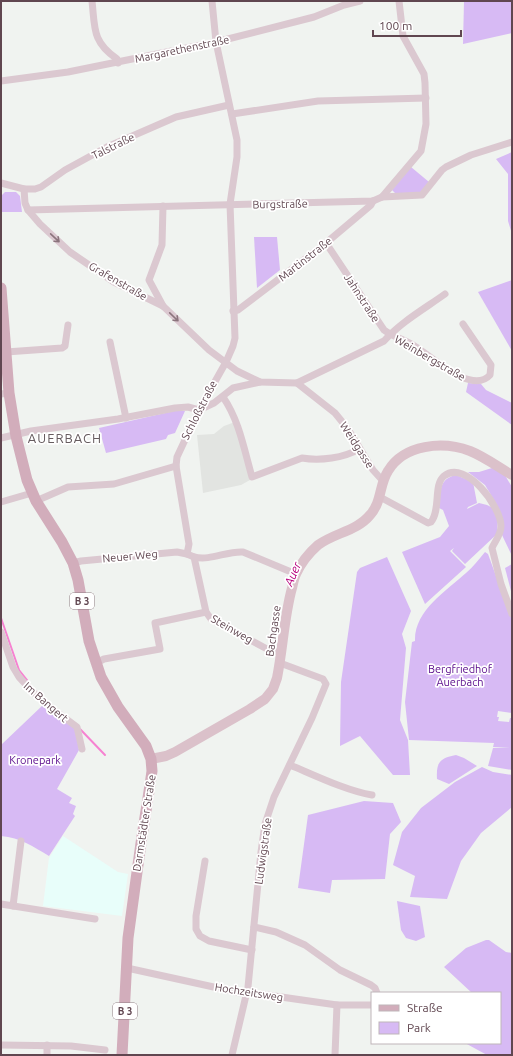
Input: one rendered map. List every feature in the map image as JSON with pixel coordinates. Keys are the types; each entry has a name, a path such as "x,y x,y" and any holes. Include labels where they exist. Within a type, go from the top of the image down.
{"main road":[{"name":"Darmstädter Straße","path":"1,288 6,352 5,394 23,466 34,497 62,542 73,563 78,580 89,641 96,663 108,691 141,739 149,752 151,759 152,771 129,925 122,1055"},
{"name":"Bachgasse","path":"151,759 166,756 175,752 265,699 273,689 280,663 289,599 296,574 308,556 318,545 327,539 355,527 366,520 374,511 380,497 383,480 393,463 408,452 430,447 444,446 460,448 470,452 512,475"}],"street":[{"path":"92,1 96,36 100,44 108,53 117,59 118,63"},
{"name":"Schloßstraße","path":"206,612 190,556 176,466 176,457 199,410 226,362 235,338 230,204 237,158 237,140 216,42 211,1"},
{"name":"Margarethenstraße","path":"1,81 68,72 118,63 216,42 314,17 344,5 360,1"},
{"path":"382,198 421,151 426,124 424,74 403,36 399,10 400,1"},
{"path":"232,114 318,101 426,98"},
{"name":"Talstraße","path":"24,190 41,187 65,170 107,147 176,117 229,105"},
{"name":"Burgstraße","path":"28,210 373,201 382,198 422,195 446,167 471,155 512,142"},
{"path":"1,183 24,190"},
{"name":"Grafenstraße","path":"24,190 25,203 28,210 40,224 70,252 114,282 164,306 209,350 226,362"},
{"name":"Martinstraße","path":"234,311 238,310 326,243 371,205 373,201"},
{"path":"163,206 162,245 149,280 164,306"},
{"name":"Jahnstraße","path":"326,243 379,325 390,334"},
{"path":"390,334 407,320 445,294"},
{"name":"Weinbergstraße","path":"298,384 384,340 390,334 415,346 462,378 472,381 483,380 490,375 491,365 463,324"},
{"path":"6,352 62,348 65,346 68,325"},
{"path":"110,342 126,418"},
{"path":"226,362 237,371 260,382"},
{"path":"1,438 31,431 126,418 175,408 188,407 199,410 214,403 233,388 260,382 298,384"},
{"name":"Weidgasse","path":"298,384 335,413 348,429 373,470 383,480"},
{"path":"223,397 230,407 237,423 252,477 302,458 309,460 347,455 359,449"},
{"path":"1,502 34,497 68,487 114,484 176,466"},
{"path":"380,497 428,523 434,519 438,504 439,487 443,478 450,473 455,473 461,474 476,481 497,510 500,519 501,527 499,536 492,548 501,584 512,614"},
{"name":"Neuer Weg","path":"73,563 177,552 190,556 209,558 234,552 242,552 296,574"},
{"path":"96,663 104,660 160,649 155,623 206,612"},
{"name":"Steinweg","path":"206,612 211,619 267,650 282,653"},
{"name":"Im Bangert","path":"1,632 13,667 19,677 46,704 77,728 82,749"},
{"name":"Ludwigstraße","path":"232,1055 246,993 265,824 274,797 312,718 326,682 323,679 280,663"},
{"path":"290,765 365,794 372,795"},
{"path":"13,906 21,841"},
{"path":"205,860 196,916 196,929 200,936 209,941 252,950"},
{"path":"1,904 95,919"},
{"path":"254,928 276,932 305,945 340,970 371,984 377,992"},
{"name":"Hochzeitsweg","path":"127,968 246,993 337,1005 371,1005"},
{"path":"335,1055 337,1005"},
{"path":"1,1045 71,1046 105,1050"},
{"path":"47,1045 47,1055"}],"shaded area":[{"path":"235,422 250,480 241,485 203,493 197,435 214,434 224,426"},
{"path":"63,836 118,872 128,874 122,916 43,906 49,858"}],"green space":[{"path":"464,1 512,1 512,33 463,44"},
{"path":"512,152 512,234 508,221 508,174 496,159"},
{"path":"411,167 429,182 420,193 396,194 392,190"},
{"path":"5,192 16,192 20,196 22,212 2,212 2,195"},
{"path":"254,237 277,237 280,270 257,288"},
{"path":"512,280 512,351 478,292"},
{"path":"468,383 481,384 486,390 512,403 512,425 466,392"},
{"path":"174,411 185,411 175,433 168,435 166,439 106,453 99,428"},
{"path":"492,468 503,472 512,487 512,556 502,535 497,505 485,485 468,472 479,472"},
{"path":"456,475 473,482 477,503 468,507 467,509 479,503 495,509 498,518 497,534 465,564 452,551 454,548 450,551 466,567 425,604 402,552 440,537 449,526 443,510 439,508 441,492 443,483 450,477"},
{"name":"Bergfriedhof Auerbach","path":"485,552 488,554 512,620 512,713 498,711 497,717 499,717 498,721 509,722 510,718 512,718 512,770 488,766 493,748 510,747 493,747 494,743 409,740 405,702 412,642 415,641 416,630 420,620 425,611 433,602 469,571"},
{"path":"387,557 411,611 402,634 406,648 400,720 408,740 410,775 393,775 360,736 340,746 341,682 357,572 360,568"},
{"path":"512,564 512,595 505,568"},
{"name":"Kronepark","path":"43,705 75,728 79,750 57,789 72,798 69,803 76,806 73,814 75,816 49,856 20,841 1,836 1,745"},
{"path":"456,755 477,766 449,784 437,779 437,768 440,762 443,759"},
{"path":"482,767 493,772 512,775 512,807 481,833 461,861 447,899 410,897 415,876 393,865 402,832 421,808 455,782"},
{"path":"364,801 393,803 401,822 390,834 385,879 332,880 330,893 298,888 308,815"},
{"path":"397,901 420,906 425,937 416,941 406,938 401,930"},
{"path":"489,940 506,952 512,953 512,1055 487,1055 467,1044 501,1044 501,992 471,992 444,967 466,948"}],"waterway":[{"name":"Auer","path":"1,618 19,670 27,680"},
{"name":"Auer","path":"80,729 105,755"}],"district":[{"name":"AUERBACH","path":"65,438"}]}
